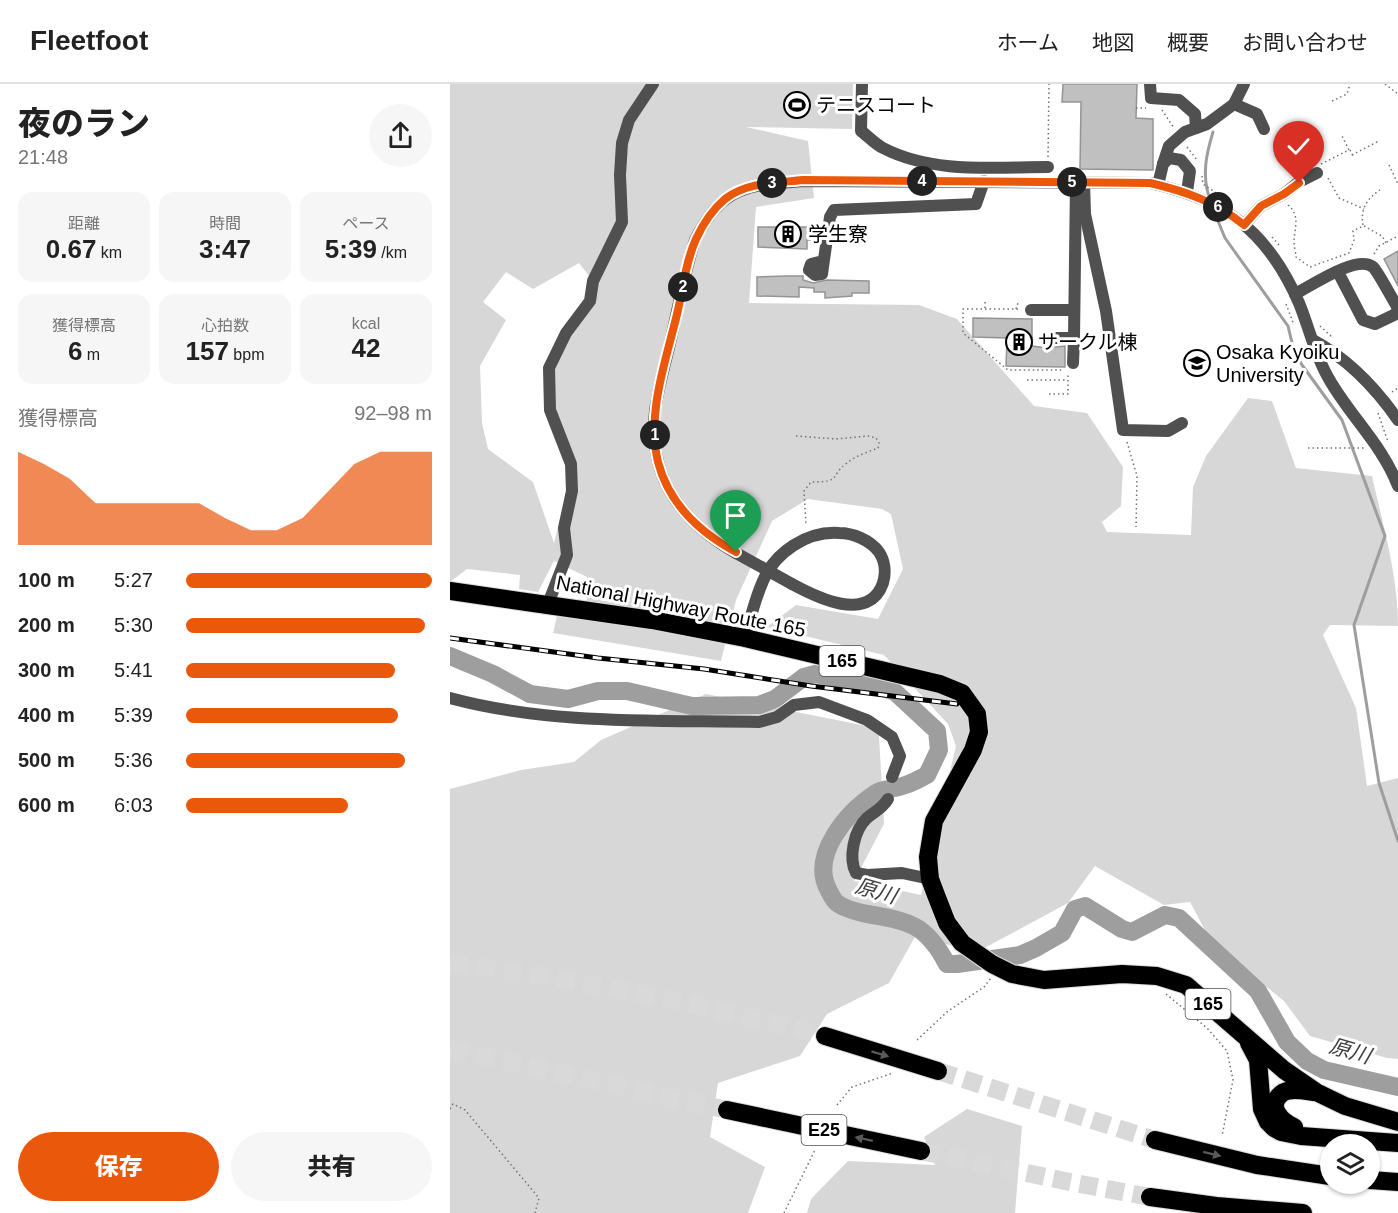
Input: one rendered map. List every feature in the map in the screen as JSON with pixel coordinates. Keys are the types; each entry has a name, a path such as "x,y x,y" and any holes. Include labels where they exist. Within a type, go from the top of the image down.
{"highway":[{"name":"National Highway Route 165","path":"450,591 652,620 745,638 940,684 962,693 978,714 979,732 973,750 934,820 928,857 930,879 947,923 962,943 995,966 1012,974 1044,980 1122,974 1157,976 1186,985 1284,1070 1316,1092 1345,1106 1398,1122"},
{"path":"825,1036 938,1071"},
{"path":"1245,1037 1258,1060 1260,1101 1264,1116 1281,1132 1301,1136 1398,1143"},
{"path":"1261,1085 1271,1073 1284,1070 1276,1112 1284,1123 1316,1131 1398,1138"},
{"path":"1281,1094 1297,1090 1316,1092"},
{"name":"E25","path":"727,1110 921,1151"},
{"path":"1155,1140 1257,1165 1320,1174"},
{"path":"1380,1181 1398,1182"},
{"path":"1150,1197 1216,1206 1303,1213"}],"street":[{"path":"548,604 567,555 564,528 572,491 571,464 550,410 549,368 566,333 590,301 593,282 622,222 620,176 622,143 629,120 653,84"},
{"path":"862,84 861,131 882,147 909,158 958,167 1048,167"},
{"path":"1150,84 1151,98 1179,100 1195,114 1196,128"},
{"path":"1158,185 1169,146 1185,132 1220,117 1234,104 1244,84"},
{"path":"1234,104 1257,114 1264,129"},
{"path":"1163,164 1169,158 1181,160 1190,171 1187,192"},
{"path":"1244,225 1261,206 1284,194 1318,169"},
{"path":"745,638 763,580 772,565 792,546 807,538 831,532 851,533 879,552 885,565 881,589 872,599 858,604 841,604 817,598 792,584 736,552 714,540 696,526 678,505 663,477 654,428 659,393 690,255 704,223 714,209 740,190 759,184 803,180 1150,183 1201,197 1231,214 1257,236 1274,256 1290,299 1313,340 1327,376 1352,414 1383,454 1398,486"},
{"path":"823,261 830,217 834,210 976,204 984,181"},
{"path":"1073,363 1080,182"},
{"path":"1080,182 1106,311 1123,430 1168,431 1182,423"},
{"path":"1290,299 1338,272 1353,264 1364,263 1373,267 1398,308 1396,314 1375,324 1363,320 1338,272"},
{"path":"1031,310 1074,310"},
{"path":"1048,340 1048,338 1074,338"},
{"path":"1313,340 1330,349 1363,376 1398,420"},
{"path":"450,698 489,708 558,716 759,722 777,717 794,705 819,702 867,720 892,736 900,756 892,777"},
{"path":"888,798 883,808 865,819 856,836 852,850 852,865 856,873 867,875 902,873 930,879"}],"path":[{"path":"1048,167 1049,84"},
{"path":"1332,101 1347,94 1350,84"},
{"path":"1385,84 1398,94"},
{"path":"1164,114 1174,127"},
{"path":"1342,135 1353,157 1377,142 1378,144"},
{"path":"1184,142 1200,165"},
{"path":"1318,169 1349,150"},
{"path":"1389,165 1398,184"},
{"path":"1201,175 1203,184 1221,196"},
{"path":"1380,190 1372,195 1365,204 1361,218 1363,226 1382,236 1386,243"},
{"path":"1278,196 1292,208 1297,223 1294,241 1296,257 1310,267 1349,254 1354,240 1353,231 1363,226"},
{"path":"1371,260 1379,246 1398,236"},
{"path":"1290,299 1294,325"},
{"path":"985,302 985,309"},
{"path":"1016,309 1018,303"},
{"path":"1031,310 963,309 963,333 1008,370 1068,370 1068,394 1049,394"},
{"path":"1317,319 1321,328 1338,342"},
{"path":"1027,380 1068,380"},
{"path":"1391,393 1398,388"},
{"path":"1375,406 1388,441 1384,444"},
{"path":"1123,430 1137,476 1136,527"},
{"path":"796,436 836,439 868,436 876,438 879,443 878,448 846,463 835,479 827,482 812,482 804,491 807,538"},
{"path":"1308,448 1365,448"},
{"path":"917,1040 948,1011 984,987 995,966"},
{"path":"1158,991 1167,995 1207,1028 1227,1051 1233,1080 1222,1136"},
{"path":"837,1105 852,1088 893,1073"},
{"path":"450,1109 453,1104 465,1110 539,1198 535,1213"},
{"path":"784,1213 815,1150"}],"shaded area":[{"path":"450,84 853,84 852,129 746,127 808,141 814,198 756,207 749,303 919,305 957,319 1034,406 1087,413 1123,467 1121,506 1102,522 1107,532 1191,535 1193,487 1206,456 1248,398 1272,401 1296,468 1372,476 1393,569 1398,626 1330,625 1323,635 1356,708 1367,786 1398,778 1398,1059 1387,1058 1310,1036 1284,1001 1212,943 1190,902 1164,905 1095,866 1068,903 975,953 916,935 889,983 827,1014 800,1056 718,1083 710,1137 765,1167 748,1213 450,1213 450,789 521,770 574,762 601,740 706,694 882,729 879,736 884,824 854,881 921,895 956,746 948,724 884,655 767,627 796,605 878,619 903,569 891,514 882,509 808,499 772,521 736,600 721,661 553,633 557,616 587,604 587,577 554,561 538,592 519,589 520,575 467,569 450,582","holes":["579,263 593,281 581,311 549,368 559,436 572,471 554,543 533,482 488,449 482,423 480,366 506,320 483,302 506,272 533,289"]},
{"path":"967,1109 1022,1126 1015,1213 807,1213 811,1199 848,1161 935,1165 924,1137"}],"building":[{"path":"1063,84 1137,84 1136,118 1153,119 1153,170 1080,169 1081,102 1062,102"},
{"name":"学生寮","path":"758,227 817,227 817,240 807,240 807,249 758,247"},
{"path":"1398,251 1398,286 1384,259"},
{"path":"803,276 803,280 813,283 827,280 869,281 869,293 852,293 852,296 825,298 825,292 814,292 814,288 799,287 799,297 757,296 757,277"},
{"name":"サークル棟","path":"973,318 1032,319 1032,346 1047,348 1065,346 1065,367 1006,366 1007,338 973,337"}],"waterway":[{"path":"1209,197 1206,164 1213,132"},
{"path":"1213,209 1225,238 1288,326 1294,351 1302,365 1342,420 1385,536 1354,625 1379,783 1398,841"},
{"name":"原川","path":"450,656 493,674 530,694 568,699 598,691 627,691 692,706 759,705 775,699 804,677 815,674 895,692 937,731 939,750 927,775 909,784 876,793 854,811 834,836 827,850 824,878 837,903 851,910 894,919 915,927 932,940 947,964 1020,955 1062,933 1075,909 1085,906 1122,929 1132,932 1165,915 1179,918 1258,991 1287,1042 1307,1061 1324,1070 1398,1087"}],"tunnel":[{"path":"450,963 638,994 732,1013 825,1036"},
{"path":"450,1049 727,1110"},
{"path":"938,1071 1155,1140"},
{"path":"921,1151 1150,1197"}],"railway":[{"path":"450,638 598,658 704,669 811,686 957,704"}],"place":[{"name":"テニスコート","path":"797,105"},
{"name":"学生寮","path":"788,234"},
{"name":"サークル棟","path":"1019,342"},
{"name":"Osaka Kyoiku University","path":"1197,363"}],"route":[{"path":"736,552 714,540 696,526 678,505 658,463 654,428 659,393 690,255 704,223 714,209 727,198 740,190 759,184 803,180 1150,183 1201,197 1231,214 1244,225 1261,206 1299,183"}]}
